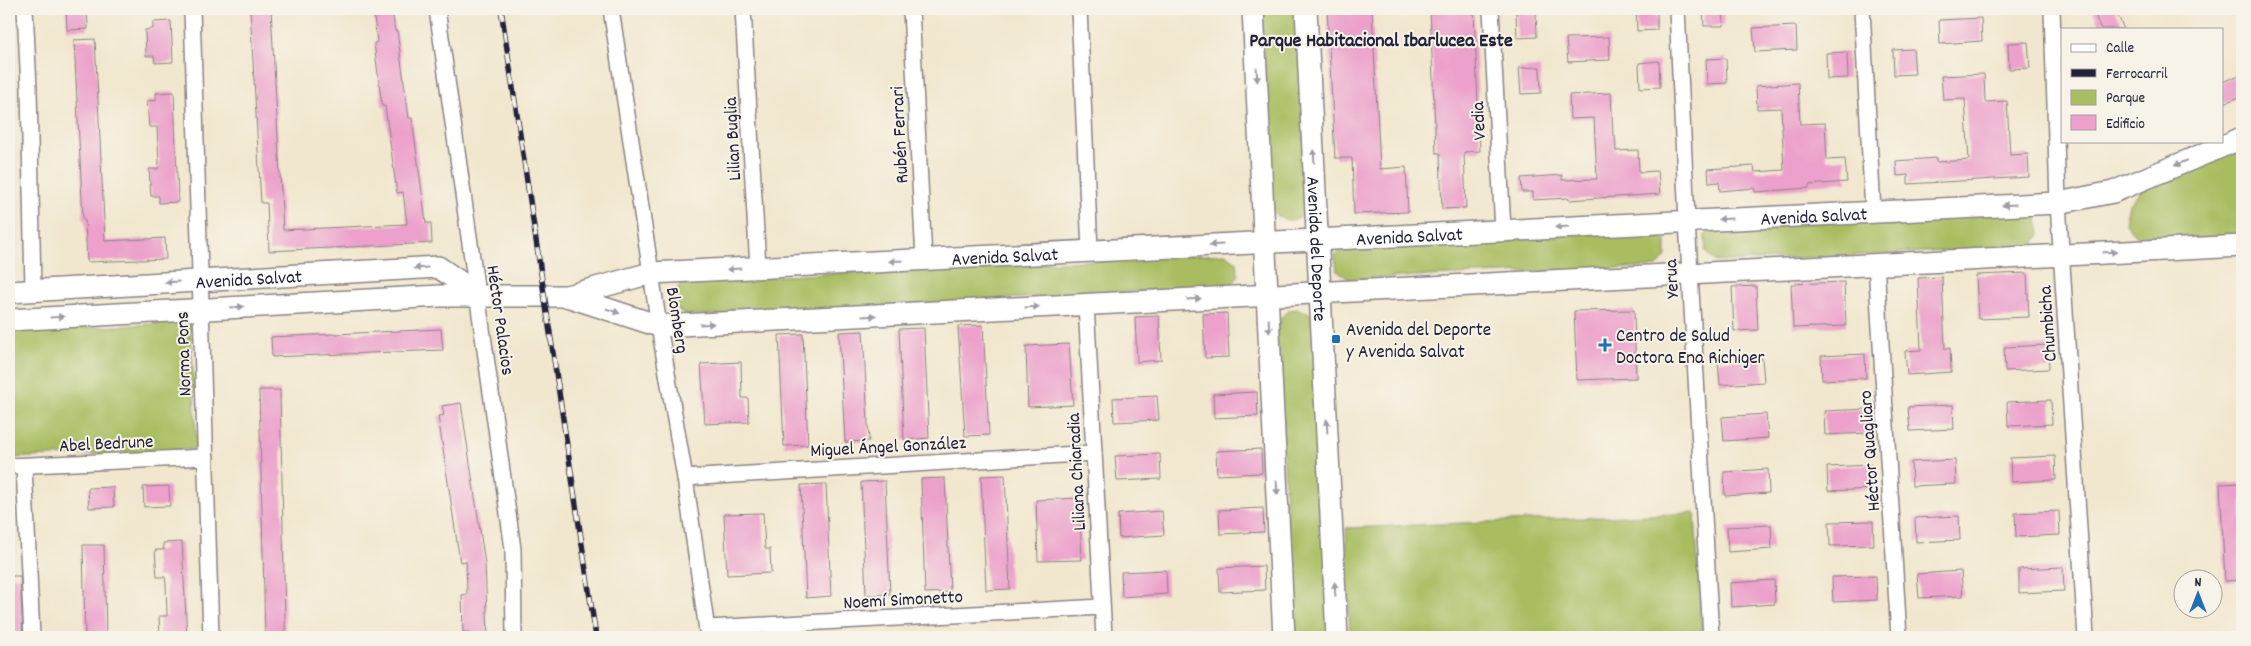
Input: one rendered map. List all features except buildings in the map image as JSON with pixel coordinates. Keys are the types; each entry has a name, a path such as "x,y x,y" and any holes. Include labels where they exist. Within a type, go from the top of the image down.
{"street":[{"path":"25,9 29,88 33,290"},
{"name":"Norma Pons","path":"192,9 211,637"},
{"name":"Héctor Palacios","path":"437,9 479,295 513,549 514,637"},
{"name":"Blomberg","path":"611,9 658,326 686,478 707,633"},
{"name":"Lilian Buglia","path":"743,9 758,267"},
{"name":"Rubén Ferrari","path":"911,9 924,259"},
{"path":"1079,9 1090,251"},
{"path":"1253,9 1284,637"},
{"name":"Avenida del Deporte","path":"1306,9 1337,637"},
{"name":"Vedia","path":"1492,9 1503,230"},
{"name":"Yerua","path":"1677,9 1711,637"},
{"path":"1862,9 1873,212"},
{"name":"Chumbicha","path":"2052,9 2058,203 2086,637"},
{"name":"Avenida Salvat","path":"9,320 479,295 567,296 651,273 2058,203 2113,192 2242,138"},
{"name":"Avenida Salvat","path":"567,296 658,326 2242,246"},
{"name":"Héctor Quagliaro","path":"1876,263 1899,637"},
{"name":"Avenida Salvat","path":"9,292 438,267 479,295"},
{"name":"Liliana Chiaradia","path":"1086,304 1104,637"},
{"name":"Miguel Ángel González","path":"686,478 1094,453"},
{"name":"Abel Bedrune","path":"16,466 206,457"},
{"path":"16,466 32,637"},
{"name":"Noemí Simonetto","path":"707,633 1102,607"}],"green space":[{"path":"1261,9 1300,9 1306,211 1293,220 1279,217 1271,208"},
{"path":"2242,147 2242,237 2150,241 2134,234 2125,223 2129,204 2142,189"},
{"path":"2025,212 2037,219 2040,234 2032,247 1716,262 1706,253 1705,235 1718,228"},
{"path":"1649,231 1666,240 1666,256 1657,267 1349,279 1337,271 1335,254 1347,247"},
{"path":"1225,254 1237,262 1238,277 1231,286 725,315 685,315 674,306 674,293 683,281"},
{"path":"1297,309 1308,312 1315,320 1332,637 1293,637 1277,331 1280,319 1288,310"},
{"path":"190,322 197,449 9,458 9,332"},
{"path":"1695,513 1702,637 1350,637 1346,528"}],"railway":[{"path":"501,9 596,637"}],"place":[{"name":"Avenida del Deporte y Avenida Salvat","path":"1336,339"},
{"name":"Centro de Salud Doctora Ena Richiger","path":"1605,345"}],"district":[{"name":"Parque Habitacional Ibarlucea Este","path":"1381,39"}]}
